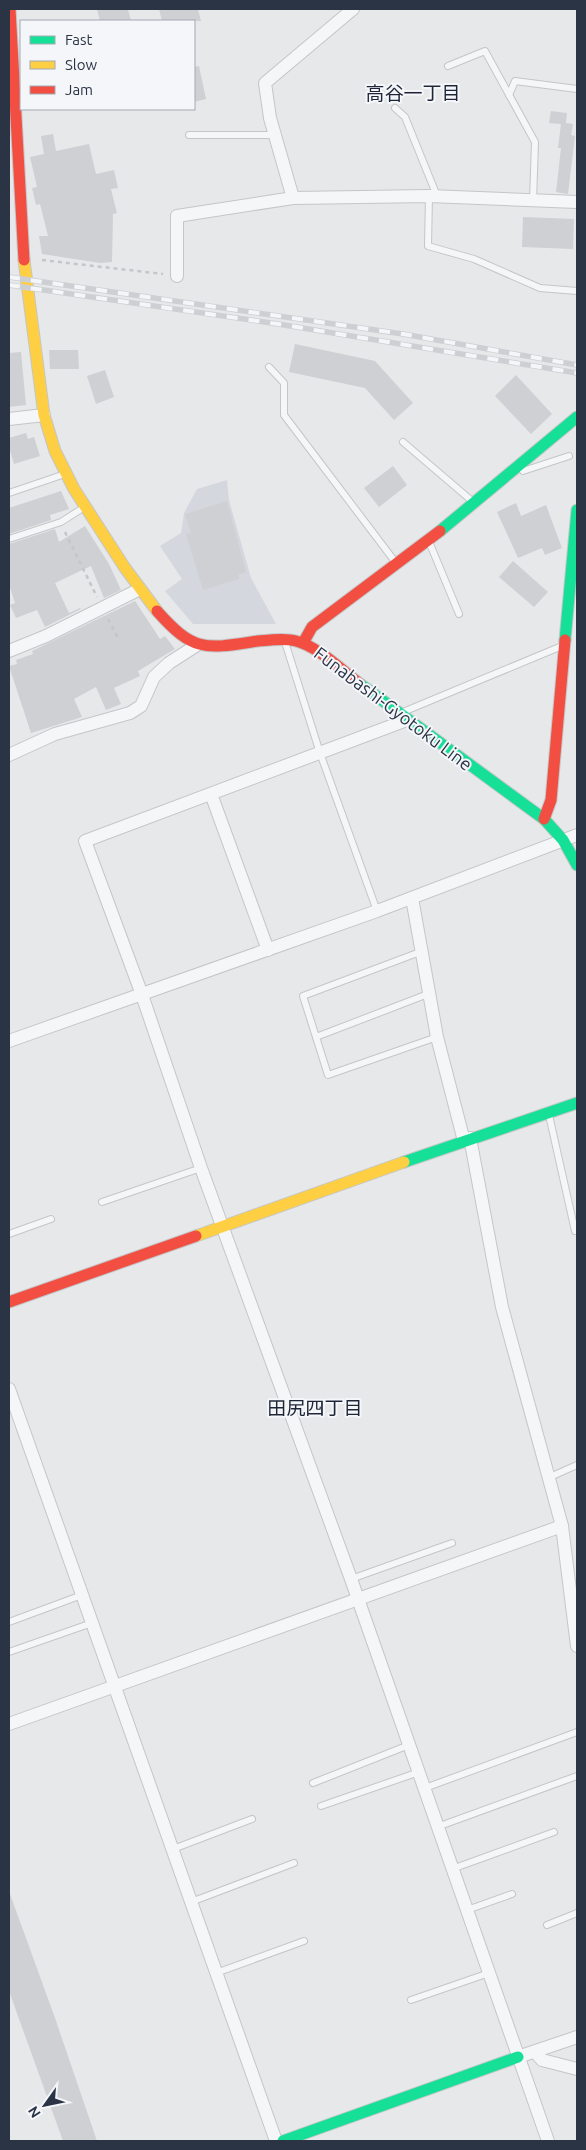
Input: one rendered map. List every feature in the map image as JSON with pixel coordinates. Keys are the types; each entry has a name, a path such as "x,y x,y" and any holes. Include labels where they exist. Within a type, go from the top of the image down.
{"main road":[{"path":"10,9 13,157 44,415 50,438 65,474 140,589 161,615 180,633 197,645"},
{"path":"303,643 312,627 428,541 577,417"},
{"path":"544,819 551,800 577,510"},
{"name":"Funabashi-Gyotoku Line","path":"197,645 219,646 284,638 303,643 544,819 563,840 577,865"},
{"path":"9,1302 467,1139 577,1103"},
{"path":"283,2141 518,2057"}],"street":[{"path":"293,198 275,135 265,83 353,9"},
{"path":"177,276 177,216 293,198 433,196 577,202"},
{"path":"9,419 44,415"},
{"path":"9,651 46,636 140,589"},
{"path":"565,644 577,639"},
{"path":"9,754 55,734 130,713 141,706 154,677 169,663 197,645"},
{"path":"403,717 320,753 85,841 141,992 201,1168 351,1579 548,2141"},
{"path":"211,794 268,950"},
{"path":"9,1041 141,992 268,950 377,911 577,835"},
{"path":"412,898 420,952 437,1037 467,1139 502,1306 562,1526 577,1632 577,1646"},
{"path":"9,1389 276,2141"},
{"path":"9,1724 114,1688 130,1680 562,1526"},
{"path":"518,2057 577,2037"},
{"path":"535,2052 542,2060 577,2069"}],"lane":[{"path":"448,66 485,52 535,142 533,201"},
{"path":"509,95 515,81 577,89"},
{"path":"395,108 405,117 433,196 428,246 474,259 540,288 577,291"},
{"path":"189,135 275,135"},
{"path":"270,367 284,383 284,415 397,565"},
{"path":"402,442 473,502"},
{"path":"502,478 569,456"},
{"path":"9,493 65,474"},
{"path":"9,539 61,522 86,507"},
{"path":"428,541 459,614"},
{"path":"284,638 320,753 377,911"},
{"path":"403,717 565,644"},
{"path":"420,952 303,996 328,1075 437,1037"},
{"path":"316,1037 428,994"},
{"path":"549,1113 575,1231"},
{"path":"102,1202 201,1168"},
{"path":"9,1234 51,1219"},
{"path":"550,1477 577,1466"},
{"path":"351,1579 452,1543"},
{"path":"9,1622 82,1596"},
{"path":"9,1652 92,1623"},
{"path":"425,1788 577,1732"},
{"path":"313,1783 409,1745"},
{"path":"320,1806 419,1772"},
{"path":"437,1827 577,1776"},
{"path":"173,1849 252,1820"},
{"path":"452,1869 554,1832"},
{"path":"191,1902 294,1863"},
{"path":"466,1910 512,1894"},
{"path":"547,1924 577,1913"},
{"path":"216,1973 304,1941"},
{"path":"411,2000 489,1973"}],"path":[{"path":"24,258 177,276"},
{"path":"61,522 119,640"}],"shaded area":[{"path":"227,480 229,500 251,578 276,624 193,624 165,591 182,579 160,546 181,533 184,513 197,489"}],"building":[{"path":"97,9 128,9 131,20 100,20"},
{"path":"159,9 198,9 201,21 195,20 162,20"},
{"path":"199,66 206,99 195,102 195,67"},
{"path":"551,111 567,113 566,123 573,124 571,135 575,136 568,194 556,192 561,148 558,148 561,124 549,123"},
{"path":"53,134 56,151 89,144 96,174 114,170 118,188 111,189 117,213 113,214 112,262 100,263 42,254 39,236 48,236 40,204 36,205 32,188 37,187 30,157 44,154 41,136"},
{"path":"523,217 574,219 573,249 522,247"},
{"path":"295,344 375,361 413,403 394,420 365,388 289,372"},
{"path":"49,350 78,350 79,369 50,369"},
{"path":"21,352 26,405 9,407 9,353"},
{"path":"105,370 114,397 96,404 87,376"},
{"path":"516,375 552,414 531,434 495,396"},
{"path":"26,433 28,439 34,437 40,456 14,464 9,447 9,438"},
{"path":"393,466 407,485 379,507 364,488"},
{"path":"61,491 69,509 50,515 51,520 9,534 9,508"},
{"path":"227,501 246,572 238,575 239,579 203,590 186,534 191,533 185,514"},
{"path":"516,503 521,516 546,505 562,548 545,555 542,548 518,558 497,512"},
{"path":"85,526 109,564 121,590 104,598 91,566 55,583 69,613 81,609 45,627 37,610 16,618 10,605 15,603 9,584 9,544 55,529 59,542"},
{"path":"513,561 548,592 534,607 499,577"},
{"path":"135,601 160,639 165,636 175,649 138,671 140,676 114,688 121,704 106,710 96,687 74,699 82,717 31,733 9,666 17,664 16,660 33,654 32,651"},
{"path":"10,1894 97,2141 63,2141 9,1991"}],"railway":[{"path":"9,277 403,334 577,365"},
{"path":"9,285 278,324 577,373"}],"traffic: fast":[{"path":"440,531 577,417"},
{"path":"565,640 577,510"},
{"path":"360,684 544,819 563,840 577,865"},
{"path":"404,1162 577,1103"},
{"path":"283,2141 518,2057"}],"traffic: slow":[{"path":"24,260 44,415 55,451 74,489 125,568 157,611"},
{"path":"196,1236 404,1162"}],"traffic: jam":[{"path":"10,9 24,260"},
{"path":"303,643 312,627 440,531"},
{"path":"157,611 181,635 202,645 225,646 282,639 305,644 360,684"},
{"path":"544,819 551,800 565,640"},
{"path":"9,1302 196,1236"}],"district":[{"name":"高谷一丁目","path":"413,93"},
{"name":"田尻四丁目","path":"315,1408"}]}
